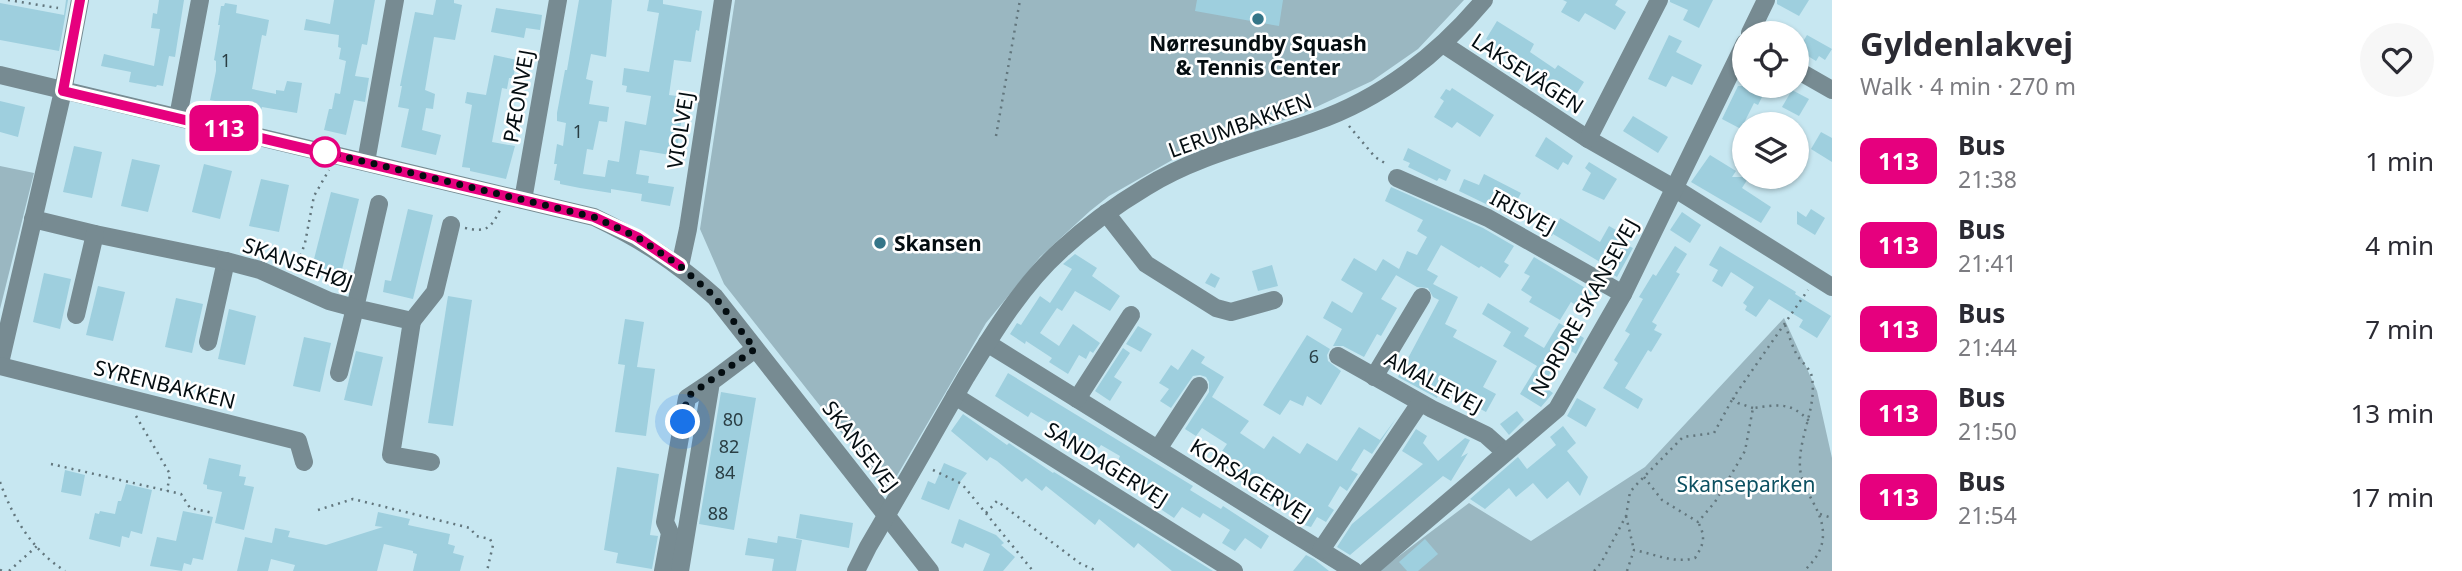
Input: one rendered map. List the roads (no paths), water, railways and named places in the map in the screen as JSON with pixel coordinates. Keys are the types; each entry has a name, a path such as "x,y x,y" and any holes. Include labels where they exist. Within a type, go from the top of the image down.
{"street":[{"name":"SYRENBAKKEN","path":"80,0 63,91 0,364 298,441 304,461"},
{"path":"178,117 200,0"},
{"path":"366,162 395,0"},
{"name":"PÆONVEJ","path":"515,198 558,0"},
{"name":"VIOLVEJ","path":"680,266 723,0"},
{"name":"LERUMBAKKEN","path":"856,571 987,343 1019,297 1059,251 1106,213 1148,185 1194,162 1317,121 1363,101 1404,76 1443,44 1484,0"},
{"name":"LAKSEVÅGEN","path":"1588,139 1658,0"},
{"path":"1756,21 1766,0"},
{"name":"LAKSEVÅGEN","path":"1443,44 1588,139 1674,188 1824,282"},
{"name":"NORDRE SKANSEVEJ","path":"1367,571 1557,408 1623,294 1732,70"},
{"name":"SKANSEVEJ","path":"0,75 594,217 637,237 680,266 715,297 930,571"},
{"path":"1809,77 1832,90"},
{"name":"IRISVEJ","path":"1397,178 1488,218 1623,294"},
{"name":"SKANSEHØJ","path":"339,373 379,204"},
{"path":"1106,213 1146,264 1216,308 1231,312 1274,300"},
{"name":"SKANSEHØJ","path":"33,219 260,270 329,301 412,321"},
{"path":"431,461 391,455 412,321 435,292 451,225"},
{"path":"76,315 95,234"},
{"name":"SKANSEHØJ","path":"208,342 226,261"},
{"path":"1374,377 1422,297"},
{"path":"1077,399 1131,315"},
{"name":"KORSAGERVEJ","path":"987,343 1354,571"},
{"path":"663,571 670,533 665,522 687,397 755,349"},
{"name":"AMALIEVEJ","path":"1338,356 1486,435 1505,452"},
{"path":"680,571 711,382"},
{"name":"KORSAGERVEJ","path":"1158,449 1199,386"},
{"name":"SANDAGERVEJ","path":"955,396 1234,571"},
{"name":"KORSAGERVEJ","path":"1321,550 1420,402"}],"place":[{"name":"Nørresundby Squash & Tennis Center","path":"1258,19"},
{"name":"Skansen","path":"880,243"}],"park label":[{"name":"Skanseparken","path":"1746,484"}]}
